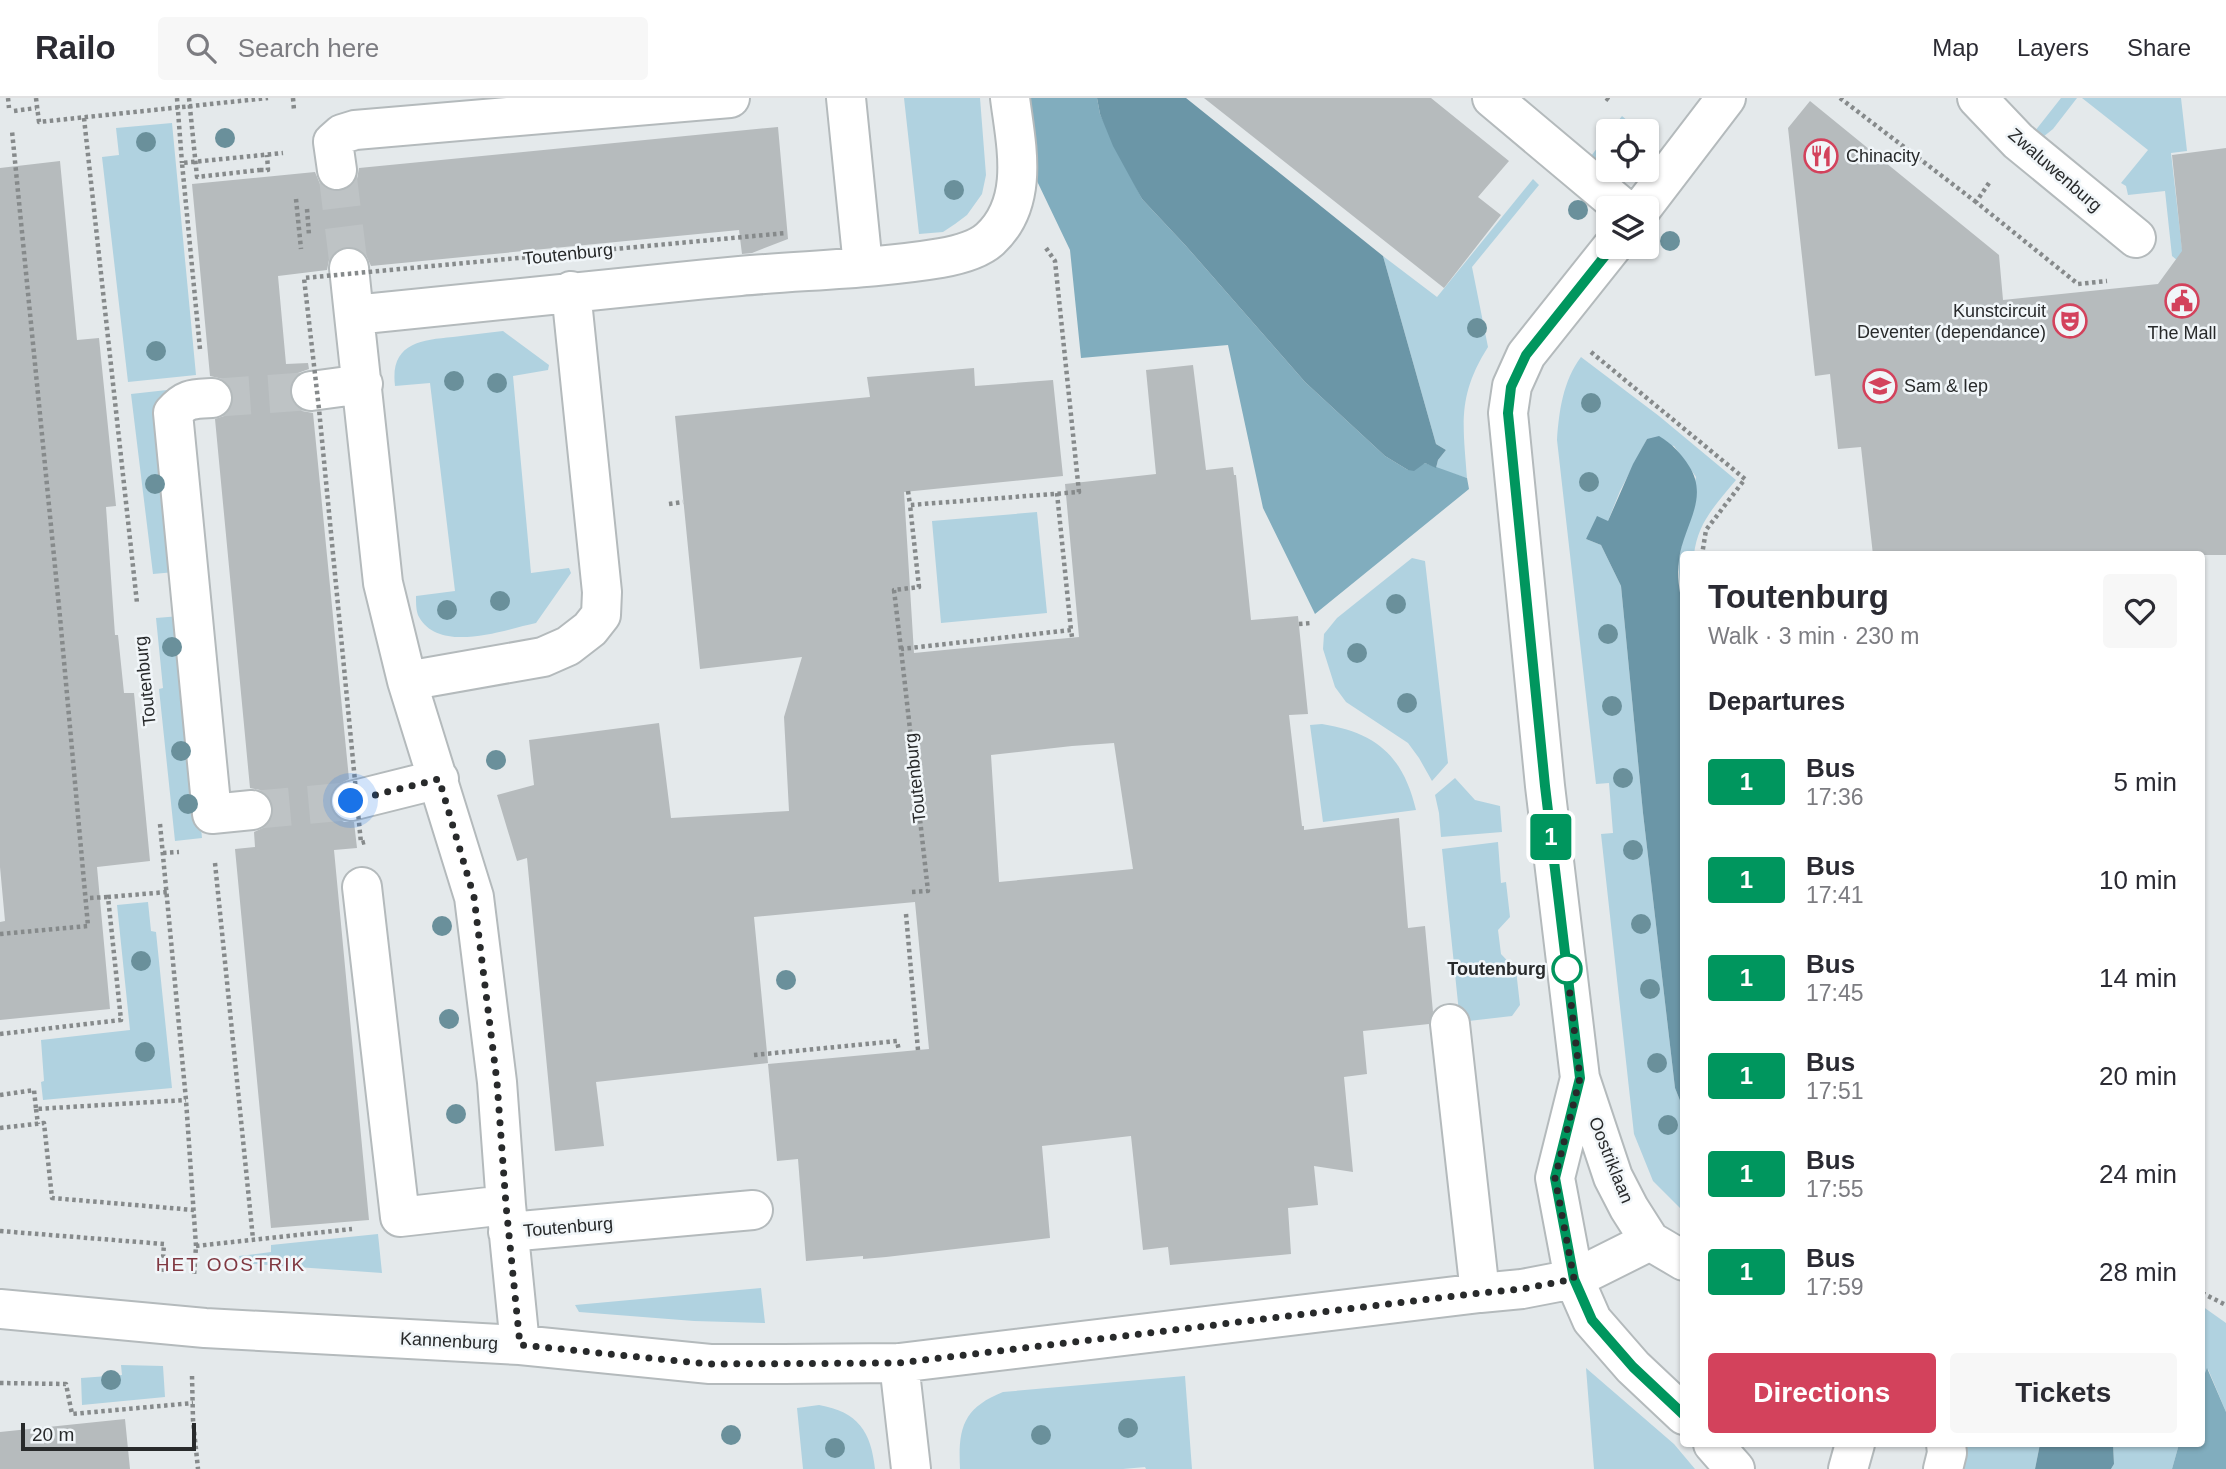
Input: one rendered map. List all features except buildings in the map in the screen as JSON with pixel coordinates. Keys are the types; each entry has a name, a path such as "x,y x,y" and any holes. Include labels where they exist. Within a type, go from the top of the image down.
{"street":[{"path":"337,170 333,142 342,134 355,130 730,98"},
{"path":"846,98 863,266"},
{"path":"354,315 942,258 973,250 989,241 1001,227 1013,201 1018,179 1010,98"},
{"path":"1492,98 1609,196"},
{"path":"1651,196 1726,98"},
{"name":"Zwaluwenburg","path":"1977,98 2018,141 2136,239"},
{"path":"1602,259 1526,355 1511,387 1508,413 1545,786 1580,1078 1555,1178 1574,1279 1592,1320 1633,1367 1680,1411"},
{"name":"Toutenburg","path":"349,268 383,583 407,681 474,897 497,1082 520,1345"},
{"path":"407,681 543,657 568,646 590,629 601,615 602,592 571,292"},
{"path":"311,391 363,384"},
{"path":"209,399 192,399 181,403 173,413 212,814 253,810"},
{"path":"351,801 439,779"},
{"path":"362,887 400,1217"},
{"path":"1450,1024 1480,1293"},
{"name":"Oostriklaan","path":"1580,1078 1614,1177 1629,1208 1671,1256"},
{"name":"Toutenburg","path":"400,1217 507,1219 753,1210"},
{"path":"911,1469 899,1363 1522,1289 1671,1256"},
{"name":"Kannenburg","path":"0,1310 191,1327 520,1345 710,1364 899,1363"},
{"path":"1716,1447 1735,1469"},
{"path":"1848,1469 1854,1447"},
{"path":"1943,1469 1946,1447"}],"path":[{"path":"8,98 9,108"},
{"path":"177,98 209,399"},
{"path":"189,98 197,177 268,170 267,155"},
{"path":"36,99 39,122 268,98"},
{"path":"1840,98 1976,202"},
{"path":"14,111 36,108"},
{"name":"Toutenburg","path":"84,118 138,612"},
{"path":"0,934 88,926 12,131"},
{"path":"182,163 288,152"},
{"path":"296,195 302,250"},
{"path":"909,505 1079,492 1055,261 1013,201"},
{"name":"Toutenburg","path":"365,842 361,843 321,422 304,278 786,233"},
{"path":"1581,344 1745,479 1706,530 1703,551"},
{"name":"Toutenburg","path":"908,491 919,587 894,590 928,891 912,892"},
{"path":"1057,494 1072,638"},
{"path":"668,504 684,502"},
{"path":"1299,624 1311,623"},
{"path":"901,649 1071,630"},
{"path":"212,814 223,959 253,1239"},
{"path":"160,821 197,1246 191,1327 198,1469"},
{"path":"163,853 176,852"},
{"path":"90,898 167,892"},
{"path":"0,1034 121,1020 108,897"},
{"path":"906,914 918,1050"},
{"path":"754,1055 897,1041 899,1051"},
{"path":"0,1095 34,1090 38,1124"},
{"path":"36,1109 186,1100"},
{"path":"0,1128 44,1123 52,1198 194,1210"},
{"path":"197,1246 373,1227 400,1217"},
{"path":"0,1231 164,1244 161,1276"},
{"path":"2205,1294 2226,1305"},
{"path":"0,1383 66,1384 72,1414 193,1403"}],"shaded area":[{"path":"904,98 980,98 986,175 982,194 967,215 943,232 919,234"},
{"path":"1024,98 1097,98 1100,114 1142,199 1305,382 1385,456 1408,470 1425,463 1467,478 1469,489 1315,614 1263,508 1228,345 1081,358 1070,250 1037,181"},
{"path":"1097,98 1186,98 1383,256 1436,444 1446,450 1438,460 1436,468 1425,463 1414,471 1408,470 1385,456 1305,382 1142,199 1113,146 1100,114"},
{"path":"2061,98 2077,98 2053,129 2043,137 2035,131"},
{"path":"2082,98 2181,98 2187,151 2171,153 2184,266 2172,256 2165,191 2128,195 2126,186 2121,183 2148,150"},
{"path":"172,123 196,375 128,382 102,157 119,155 116,128"},
{"path":"1533,179 1539,185 1472,267 1488,347 1471,381 1464,411 1467,478 1436,468 1438,460 1446,450 1436,444 1383,256 1437,297"},
{"path":"503,331 549,365 548,370 513,376 531,573 569,568 571,573 536,623 490,634 457,637 442,635 429,628 419,617 416,604 416,596 455,591 430,383 395,386 397,361 409,347 418,343"},
{"path":"1581,357 1659,416 1736,480 1704,523 1695,551 1680,551 1696,477 1674,446 1647,439 1608,521 1586,539 1601,545 1621,586 1643,813 1675,1088 1680,1100 1680,1208 1653,1181 1634,1134 1601,834 1613,833 1609,783 1596,784 1557,440 1566,386"},
{"path":"176,389 175,572 153,574 131,394"},
{"path":"1659,436 1676,449 1695,478 1697,490 1678,567 1680,1100 1675,1088 1643,813 1621,586 1601,545 1586,539 1597,516 1608,521 1647,439"},
{"path":"1037,512 1047,613 941,623 932,521"},
{"path":"1680,553 1680,583 1678,562"},
{"path":"1412,558 1425,561 1448,763 1432,781 1408,743 1346,702 1335,687 1323,649 1324,634 1337,618"},
{"path":"180,616 202,838 175,841 159,689 163,688 156,618"},
{"path":"1322,724 1358,734 1385,750 1404,775 1416,810 1323,822 1310,725"},
{"path":"1455,778 1475,800 1500,806 1502,832 1441,837 1435,795"},
{"path":"1498,842 1501,883 1506,882 1510,917 1498,930 1501,954 1516,970 1520,1005 1512,1016 1460,1022 1442,849"},
{"path":"148,902 151,931 156,932 172,1088 43,1100 41,1040 130,1030 117,905"},
{"path":"378,1234 382,1273 241,1263 239,1256 271,1252 271,1245"},
{"path":"761,1288 765,1323 694,1321 579,1312 575,1305"},
{"path":"2205,1308 2226,1323 2226,1412 2208,1369 2205,1375"},
{"path":"121,1365 163,1366 165,1397 82,1405 81,1378 122,1375"},
{"path":"1586,1368 1674,1444 1695,1469 1594,1469"},
{"path":"2207,1368 2226,1412 2226,1469 2172,1469 2178,1447 2205,1447"},
{"path":"1185,1376 1192,1469 960,1469 960,1442 966,1421 979,1405 1003,1392"},
{"path":"819,1405 844,1413 860,1425 870,1444 875,1469 803,1469 797,1408"},
{"path":"1961,1447 2039,1447 2035,1469 1957,1469"},
{"path":"2039,1447 2113,1447 2114,1464 2111,1469 2035,1469"},
{"path":"2113,1447 2178,1447 2172,1469 2111,1469 2114,1464"}],"tunnel":[{"path":"337,170 349,268"},
{"path":"212,398 311,391"},
{"path":"252,810 351,801"}],"bus line":[{"name":"1","path":"1602,259 1526,355 1511,387 1508,413 1545,786 1580,1078 1555,1178 1574,1279 1592,1320 1633,1367 1680,1411"}],"place":[{"name":"Chinacity","path":"1821,156"},
{"name":"The Mall","path":"2182,301"},
{"name":"Kunstcircuit Deventer (dependance)","path":"2070,321"},
{"name":"Sam & Iep","path":"1880,386"},
{"name":"Toutenburg","path":"1567,969"}],"district":[{"name":"HET OOSTRIK","path":"231,1264"}],"route":[{"path":"351,801 439,779 474,897 497,1082 520,1345 710,1364 899,1363 1522,1289 1574,1279 1555,1178 1580,1078 1567,969"}]}
